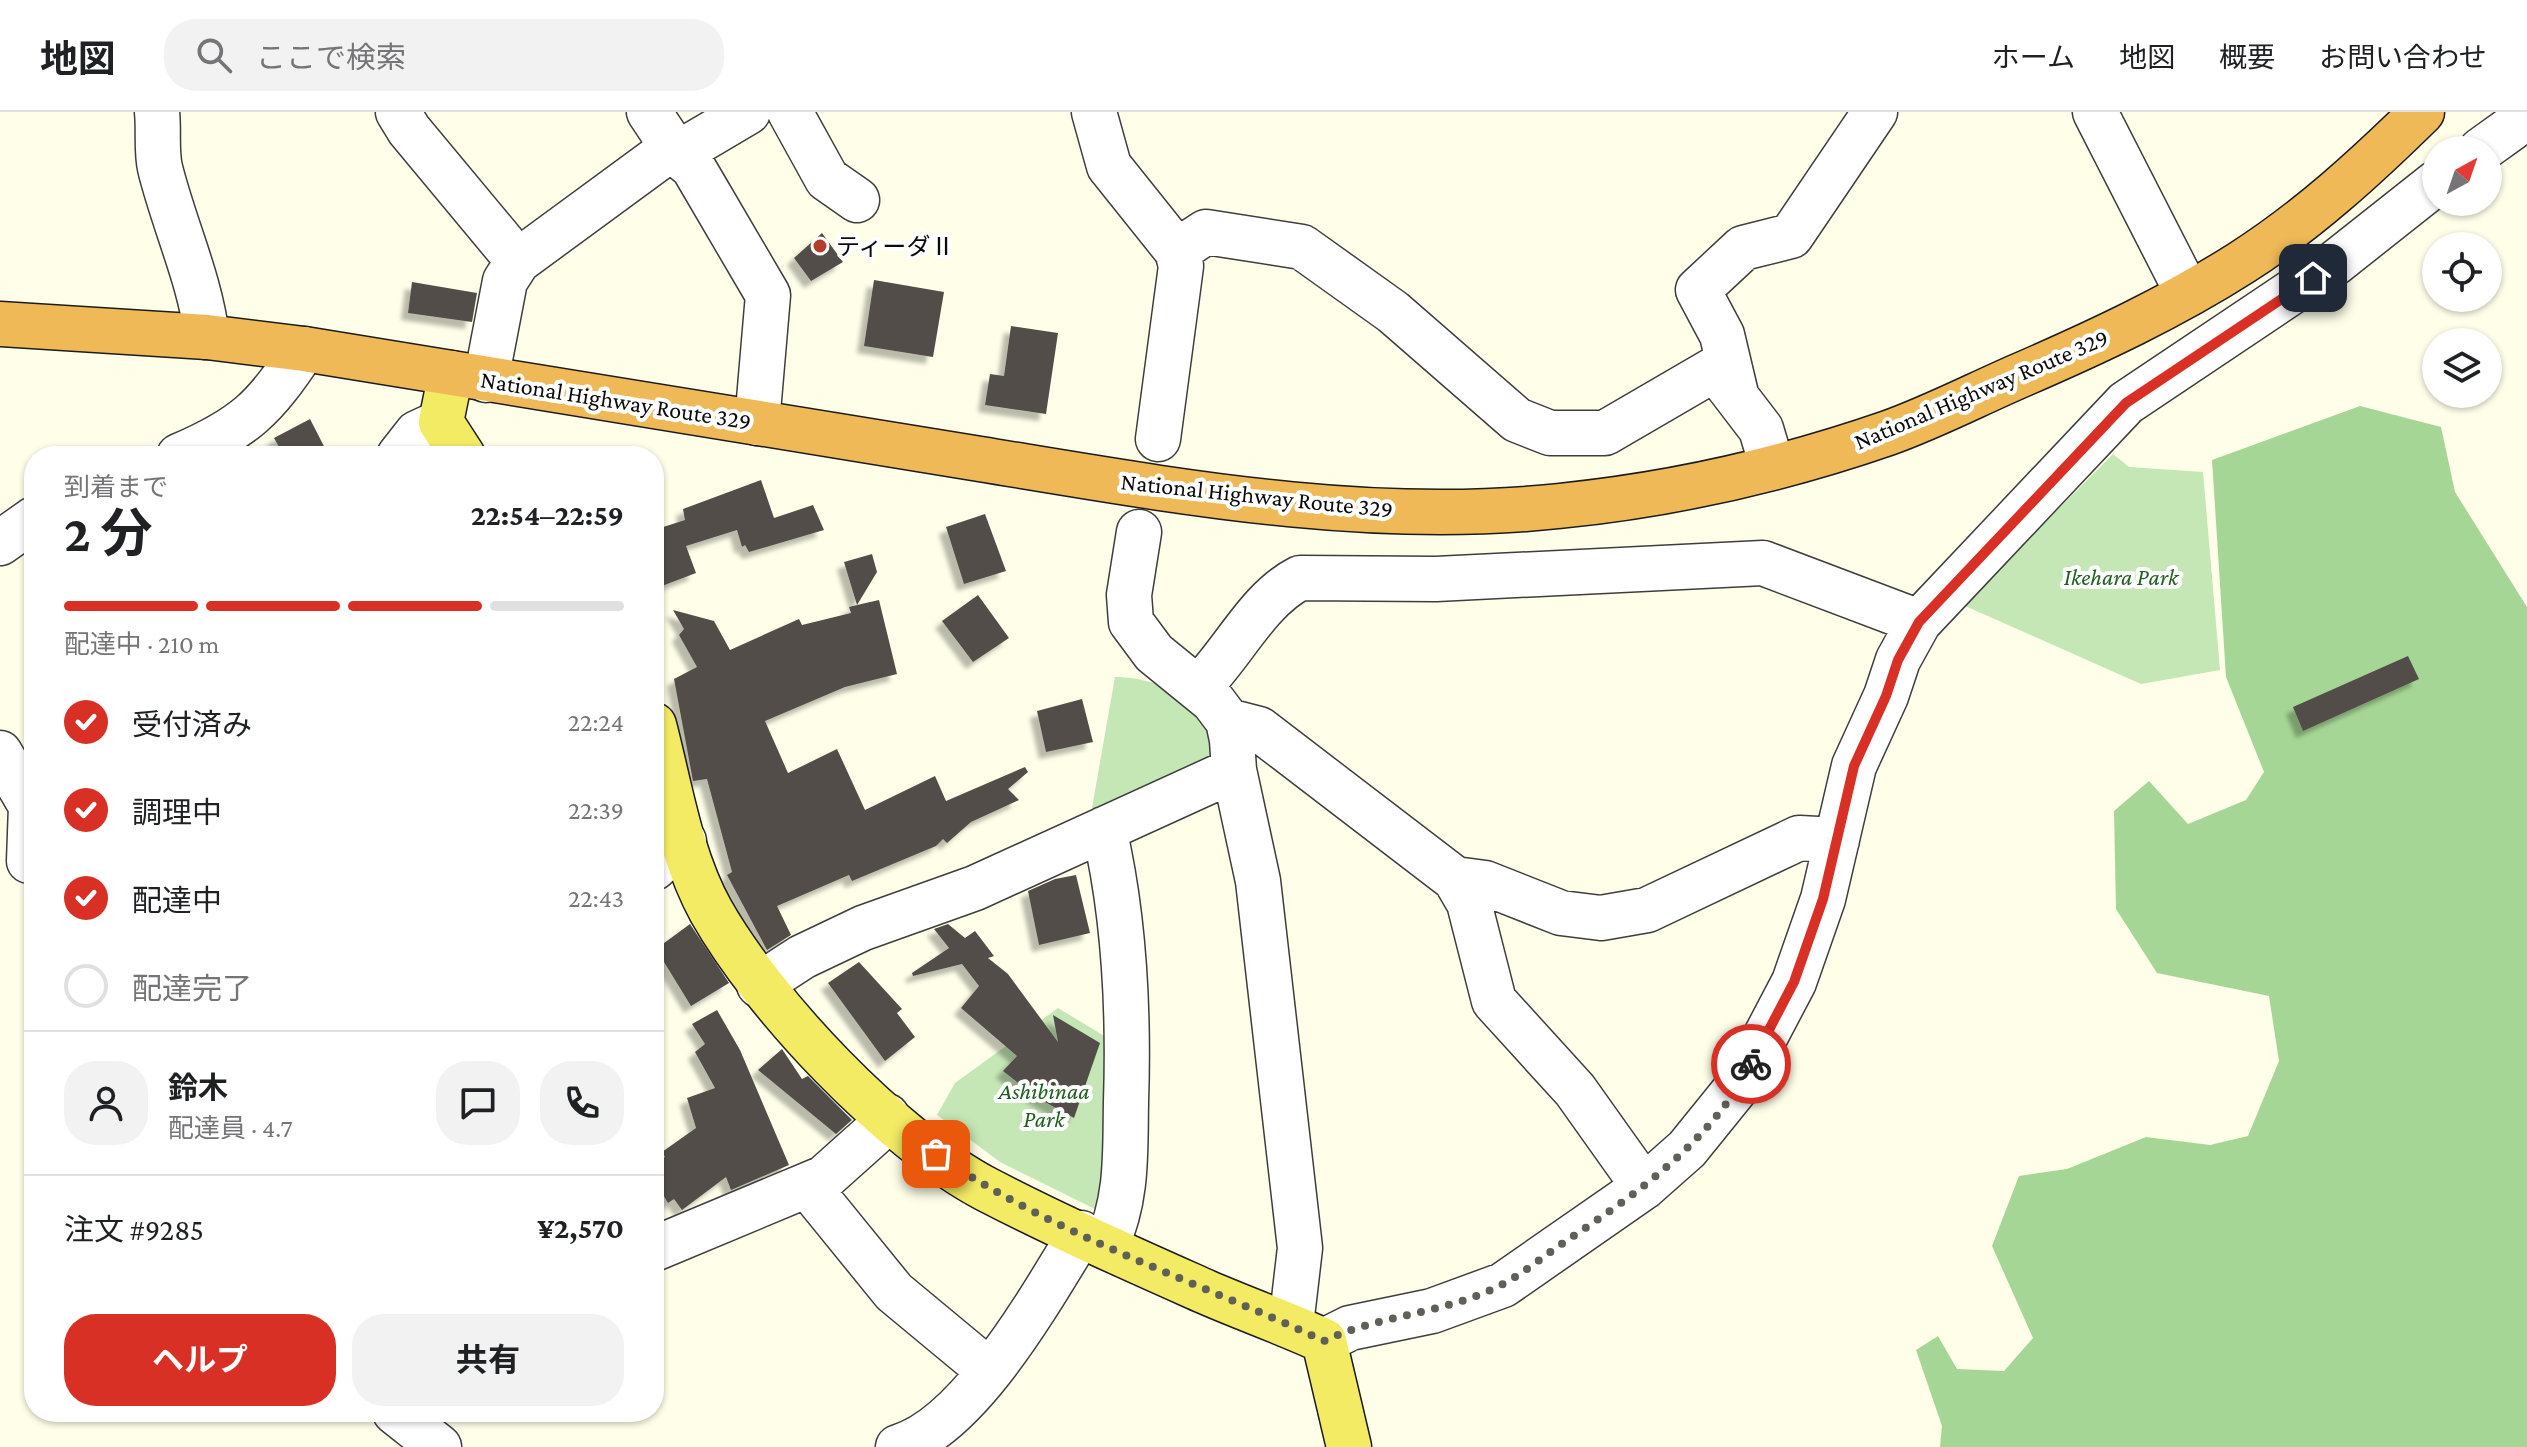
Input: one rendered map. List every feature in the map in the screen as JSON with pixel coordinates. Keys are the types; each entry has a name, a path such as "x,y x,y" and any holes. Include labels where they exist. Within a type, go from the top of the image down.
{"highway":[{"name":"National Highway Route 329","path":"0,324 207,337 304,349 1168,489 1361,510 1463,512 1561,506 1669,488 1772,466 1894,431 2071,353 2188,294 2243,262 2296,224 2372,160 2422,112"}],"main road":[{"path":"452,439 469,377"},
{"path":"664,812 669,855 710,909 759,985 792,1023 887,1116 984,1188 1307,1333 1338,1437"}],"street":[{"path":"157,112 159,164 183,248 202,298 207,337"},
{"path":"398,112 409,130 518,261"},
{"path":"649,112 674,151 693,167 768,295 757,423"},
{"path":"469,377 505,281 518,261 674,151 748,112"},
{"path":"790,112 827,179 857,200"},
{"path":"1094,112 1109,166 1177,251 1181,266 1158,439"},
{"path":"1736,394 1722,335 1698,290 1743,248 1791,236 1875,112"},
{"path":"2095,112 2188,294"},
{"path":"2501,136 2527,117"},
{"path":"1228,721 1234,770 1258,881 1307,1333 1350,1328 1432,1311 1503,1285 1644,1187 1687,1149 1742,1081 1794,982 1823,899 1854,766 1886,696 1898,660 1919,622 2126,403 2335,263 2422,194"},
{"path":"2296,224 2335,263"},
{"path":"1177,251 1206,232 1302,247 1393,312 1517,420 1550,433 1605,433 1715,369 1761,429 1772,466"},
{"path":"202,446 227,435 266,404 304,349"},
{"path":"407,446 417,433 452,439"},
{"path":"0,543 24,526"},
{"path":"1139,532 1129,595 1131,622 1154,653 1198,688 1228,721 1259,729 1455,879 1469,903 1494,1001 1575,1090 1644,1187"},
{"path":"1198,688 1218,669 1281,588 1300,578 1436,579 1763,563 1919,622"},
{"path":"0,753 24,794"},
{"path":"759,985 802,957 863,928 975,888 1234,770"},
{"path":"898,1447 917,1441 942,1425 1094,1239 1119,1218 1125,1173 1129,1040 1123,945 1104,829"},
{"path":"1455,879 1485,883 1561,913 1601,918 1647,910 1799,838 1837,840"},
{"path":"664,1245 807,1185 835,1168 881,1127 887,1116"},
{"path":"807,1185 894,1292 988,1370"},
{"path":"408,1422 439,1447"}],"green space":[{"path":"2360,406 2441,427 2455,492 2527,607 2527,1447 1940,1447 1942,1426 1916,1350 1938,1336 1957,1369 2004,1371 2033,1338 1992,1246 2019,1176 2067,1169 2146,1137 2210,1145 2248,1136 2279,1061 2269,996 2157,973 2116,909 2114,811 2149,781 2188,824 2246,800 2264,772 2226,677 2212,460"},
{"name":"Ikehara Park","path":"2113,454 2129,467 2203,472 2220,670 2141,684 1963,605"},
{"path":"1115,677 1158,684 1189,699 1205,717 1221,758 1089,825"},
{"name":"Ashibinaa Park","path":"1058,1008 1116,1043 1103,1213 1000,1162 937,1115 955,1083"}],"building":[{"name":"ティーダⅡ","path":"822,233 843,262 811,281 794,258"},
{"path":"874,280 944,292 933,357 864,346"},
{"path":"412,282 477,293 472,322 408,313"},
{"path":"1011,326 1058,333 1046,414 985,405 990,374 1004,376"},
{"path":"310,419 324,446 278,446 274,438"},
{"path":"761,480 774,518 813,505 824,530 749,552 745,545 742,547 737,530 686,546 696,573 664,585 664,527 685,520 683,509"},
{"path":"985,514 1006,571 964,584 946,527"},
{"path":"872,554 877,572 857,605 844,562"},
{"path":"978,595 1009,638 973,662 942,621"},
{"path":"879,600 897,674 845,687 765,721 788,773 837,749 865,810 935,776 946,801 1025,767 1028,772 1008,789 1019,800 971,822 947,843 943,839 936,846 852,881 849,875 777,906 791,935 767,950 727,875 732,872 707,779 693,781 674,679 697,667 679,635 684,629 673,610 714,621 730,650 799,619 802,625 851,613 849,607"},
{"path":"2408,656 2419,679 2303,731 2293,707"},
{"path":"1082,699 1093,742 1046,752 1037,711"},
{"path":"1076,875 1090,933 1039,945 1028,891 1055,879"},
{"path":"690,924 729,983 691,1006 664,962 664,943"},
{"path":"948,924 965,938 975,931 994,956 988,958 1008,974 1058,1042 1053,1015 1100,1043 1074,1118 1036,1097 1003,1071 1017,1056 961,1008 979,986 962,964 913,976 912,973 949,948 934,929"},
{"path":"859,962 902,1009 897,1013 915,1037 885,1061 828,983"},
{"path":"717,1010 740,1050 789,1165 731,1190 726,1177 682,1210 674,1199 668,1203 664,1196 664,1151 696,1128 687,1098 715,1088 695,1052 705,1044 692,1024"},
{"path":"782,1049 802,1079 808,1076 852,1120 836,1134 758,1070"}],"way so far":[{"path":"936,1154 984,1188 1208,1293 1324,1341 1350,1328 1432,1311 1503,1285 1644,1187 1687,1149 1742,1081 1751,1064"}],"place":[{"name":"ティーダⅡ","path":"820,246"}],"route":[{"path":"1751,1064 1794,982 1823,899 1854,766 1886,696 1898,660 1919,622 2126,403 2313,278"}]}
